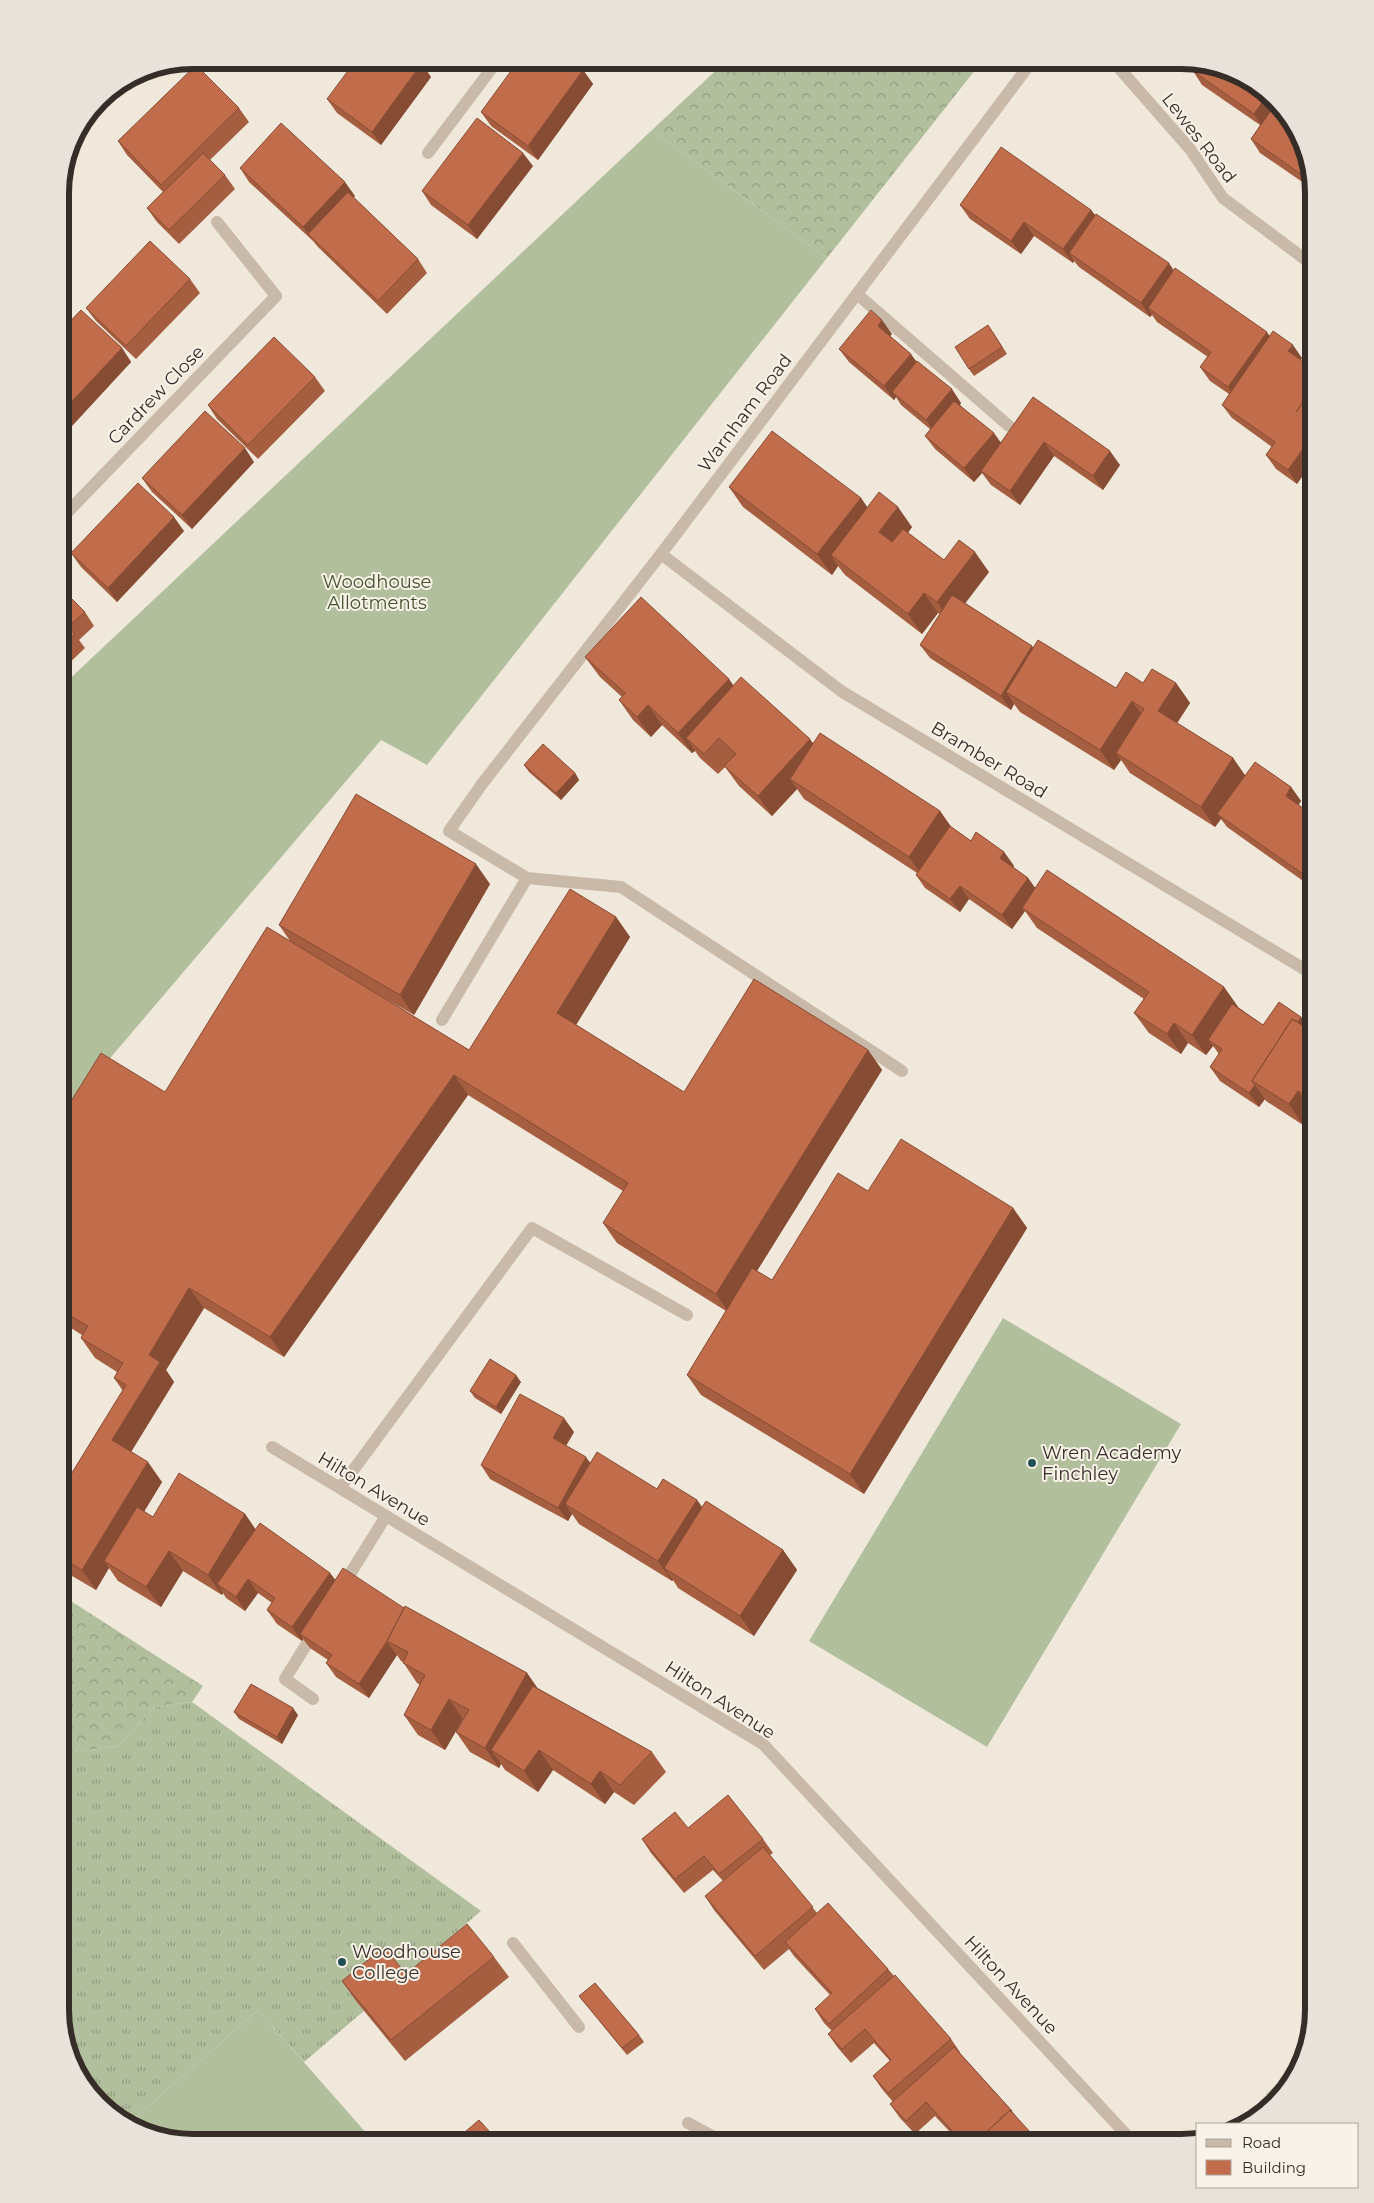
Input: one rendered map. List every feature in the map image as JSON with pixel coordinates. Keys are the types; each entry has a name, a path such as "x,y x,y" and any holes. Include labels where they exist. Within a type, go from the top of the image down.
{"street":[{"path":"428,153 491,69"},
{"name":"Warnham Road","path":"527,878 449,831 482,784 661,554 1026,69"},
{"name":"Lewes Road","path":"1120,69 1190,149 1223,198 1305,259"},
{"name":"Cardrew Close","path":"69,511 276,296 217,222"},
{"path":"858,294 1009,426"},
{"name":"Bramber Road","path":"661,554 841,691 1305,970"},
{"path":"442,1020 527,878 620,887 902,1071"},
{"path":"340,1488 532,1228 687,1315"},
{"name":"Hilton Avenue","path":"272,1447 763,1744 1126,2134"},
{"path":"336,1597 386,1516"},
{"path":"313,1699 285,1678 320,1622"},
{"path":"512,1943 579,2027"},
{"path":"688,2123 708,2134"}],"green space":[{"path":"717,69 976,69 827,258 652,130"},
{"name":"Woodhouse Allotments","path":"652,130 827,258 427,765 381,740 69,1106 69,680"},
{"path":"1003,1318 1181,1424 987,1747 809,1641"},
{"path":"69,1600 203,1686 192,1702 155,1707 118,1746 81,1751 69,1750"},
{"path":"192,1702 481,1911 304,2062 258,2010 134,2119 111,2104 99,2092 75,2050 70,2027 69,1750 81,1751 118,1746 155,1707"},
{"path":"258,2010 367,2134 184,2134 153,2128 134,2119"},
{"path":"1286,2076 1269,2098 1266,2094"}],"building":[{"path":"192,69 200,69 239,108 161,185 118,141"},
{"path":"349,69 418,69 372,132 327,99"},
{"path":"512,69 583,70 528,146 481,112"},
{"path":"1194,69 1206,71 1221,75 1250,90 1264,100 1254,114 1193,71"},
{"path":"1273,109 1284,124 1299,153 1304,176 1251,139"},
{"path":"477,118 523,153 468,225 422,191"},
{"path":"281,123 345,182 303,227 240,168"},
{"path":"1001,147 1091,210 1063,249 1024,222 1011,241 960,205"},
{"path":"203,153 225,175 169,230 147,208"},
{"path":"348,192 418,259 378,301 308,234"},
{"path":"1096,214 1169,263 1141,303 1069,253"},
{"path":"150,241 190,279 126,346 86,308"},
{"path":"1175,268 1267,332 1228,387 1200,367 1211,352 1148,308"},
{"path":"81,310 122,348 69,404 69,323"},
{"path":"871,310 882,320 878,326 911,354 884,386 839,349"},
{"path":"988,325 1002,347 969,369 955,347"},
{"path":"1273,331 1293,345 1288,351 1305,363 1305,398 1296,412 1305,400 1305,446 1288,470 1266,455 1275,442 1222,405"},
{"path":"274,337 315,377 248,445 208,405"},
{"path":"917,361 952,389 926,420 892,392"},
{"path":"1033,397 1110,451 1093,476 1044,442 1010,491 981,471"},
{"path":"954,401 994,433 964,468 925,436"},
{"path":"205,411 245,448 182,515 142,478"},
{"path":"772,431 861,498 817,554 729,487"},
{"path":"138,483 174,517 108,588 71,553"},
{"path":"879,492 898,507 879,532 892,542 903,529 944,560 959,540 975,552 937,602 924,593 908,614 831,555"},
{"path":"952,595 1032,646 1001,696 920,645"},
{"path":"69,596 85,612 69,626"},
{"path":"641,597 729,679 678,733 648,705 637,717 619,700 625,693 585,657"},
{"path":"69,628 75,634 69,640"},
{"path":"1038,640 1116,688 1126,672 1143,683 1152,669 1176,683 1158,711 1233,758 1201,807 1116,753 1144,709 1132,701 1100,750 1006,692"},
{"path":"741,677 810,739 758,796 724,766 736,754 719,738 704,754 686,738"},
{"path":"820,733 940,811 909,857 790,779"},
{"path":"543,744 575,773 556,793 524,765"},
{"path":"1255,762 1291,787 1286,796 1305,810 1305,871 1303,874 1217,814"},
{"path":"356,794 476,864 400,995 279,925"},
{"path":"950,826 971,841 976,832 1004,852 1000,858 1028,878 1002,915 960,886 950,899 916,875"},
{"path":"1047,870 1224,987 1192,1035 1174,1023 1167,1034 1134,1013 1149,992 1022,908"},
{"path":"570,889 616,917 557,1013 684,1092 754,979 868,1050 716,1294 603,1223 628,1183 454,1075 270,1337 189,1288 149,1355 160,1362 112,1440 148,1462 82,1570 69,1562 69,1475 126,1385 114,1378 123,1363 81,1338 88,1326 69,1315 69,1105 101,1053 165,1092 267,927 469,1050"},
{"path":"1279,1002 1301,1017 1298,1022 1292,1019 1252,1081 1255,1085 1249,1093 1210,1067 1222,1049 1208,1040 1232,1004 1263,1025"},
{"path":"1292,1019 1305,1027 1305,1095 1298,1091 1289,1104 1252,1081"},
{"path":"901,1139 1013,1208 850,1474 687,1375 752,1268 772,1280 838,1173 868,1191"},
{"path":"490,1359 516,1375 496,1407 470,1391"},
{"path":"520,1394 564,1418 553,1438 586,1457 558,1508 481,1465"},
{"path":"597,1452 657,1489 663,1479 697,1500 658,1561 565,1504"},
{"path":"179,1473 245,1514 208,1575 169,1551 146,1587 104,1561 137,1507 153,1517"},
{"path":"706,1501 783,1550 740,1616 664,1568"},
{"path":"260,1523 330,1573 292,1627 267,1610 275,1598 248,1579 236,1597 217,1584"},
{"path":"343,1568 404,1608 387,1641 359,1684 326,1663 332,1655 300,1634"},
{"path":"405,1606 527,1673 485,1748 456,1732 469,1710 449,1699 431,1730 404,1715 425,1675 403,1663 408,1652 387,1641"},
{"path":"251,1684 293,1708 277,1737 234,1712"},
{"path":"533,1686 652,1752 620,1785 600,1771 591,1784 539,1750 524,1771 491,1750"},
{"path":"728,1795 763,1839 719,1874 704,1856 675,1879 642,1839 675,1812 688,1828"},
{"path":"763,1847 813,1907 755,1956 705,1896"},
{"path":"828,1903 888,1969 829,2024 815,2009 832,1993 785,1942"},
{"path":"467,1924 494,1957 391,2040 342,1981 384,1947 406,1974"},
{"path":"895,1975 951,2039 888,2093 873,2076 891,2060 865,2029 842,2049 828,2034"},
{"path":"595,1983 639,2035 622,2048 579,1996"},
{"path":"954,2047 1012,2111 1010,2110 985,2134 951,2134 953,2132 926,2102 906,2121 890,2104"},
{"path":"1010,2110 1032,2134 985,2134"},
{"path":"479,2120 492,2134 463,2134"}],"place":[{"name":"Wren Academy Finchley","path":"1032,1463"},
{"name":"Woodhouse College","path":"342,1962"}]}
